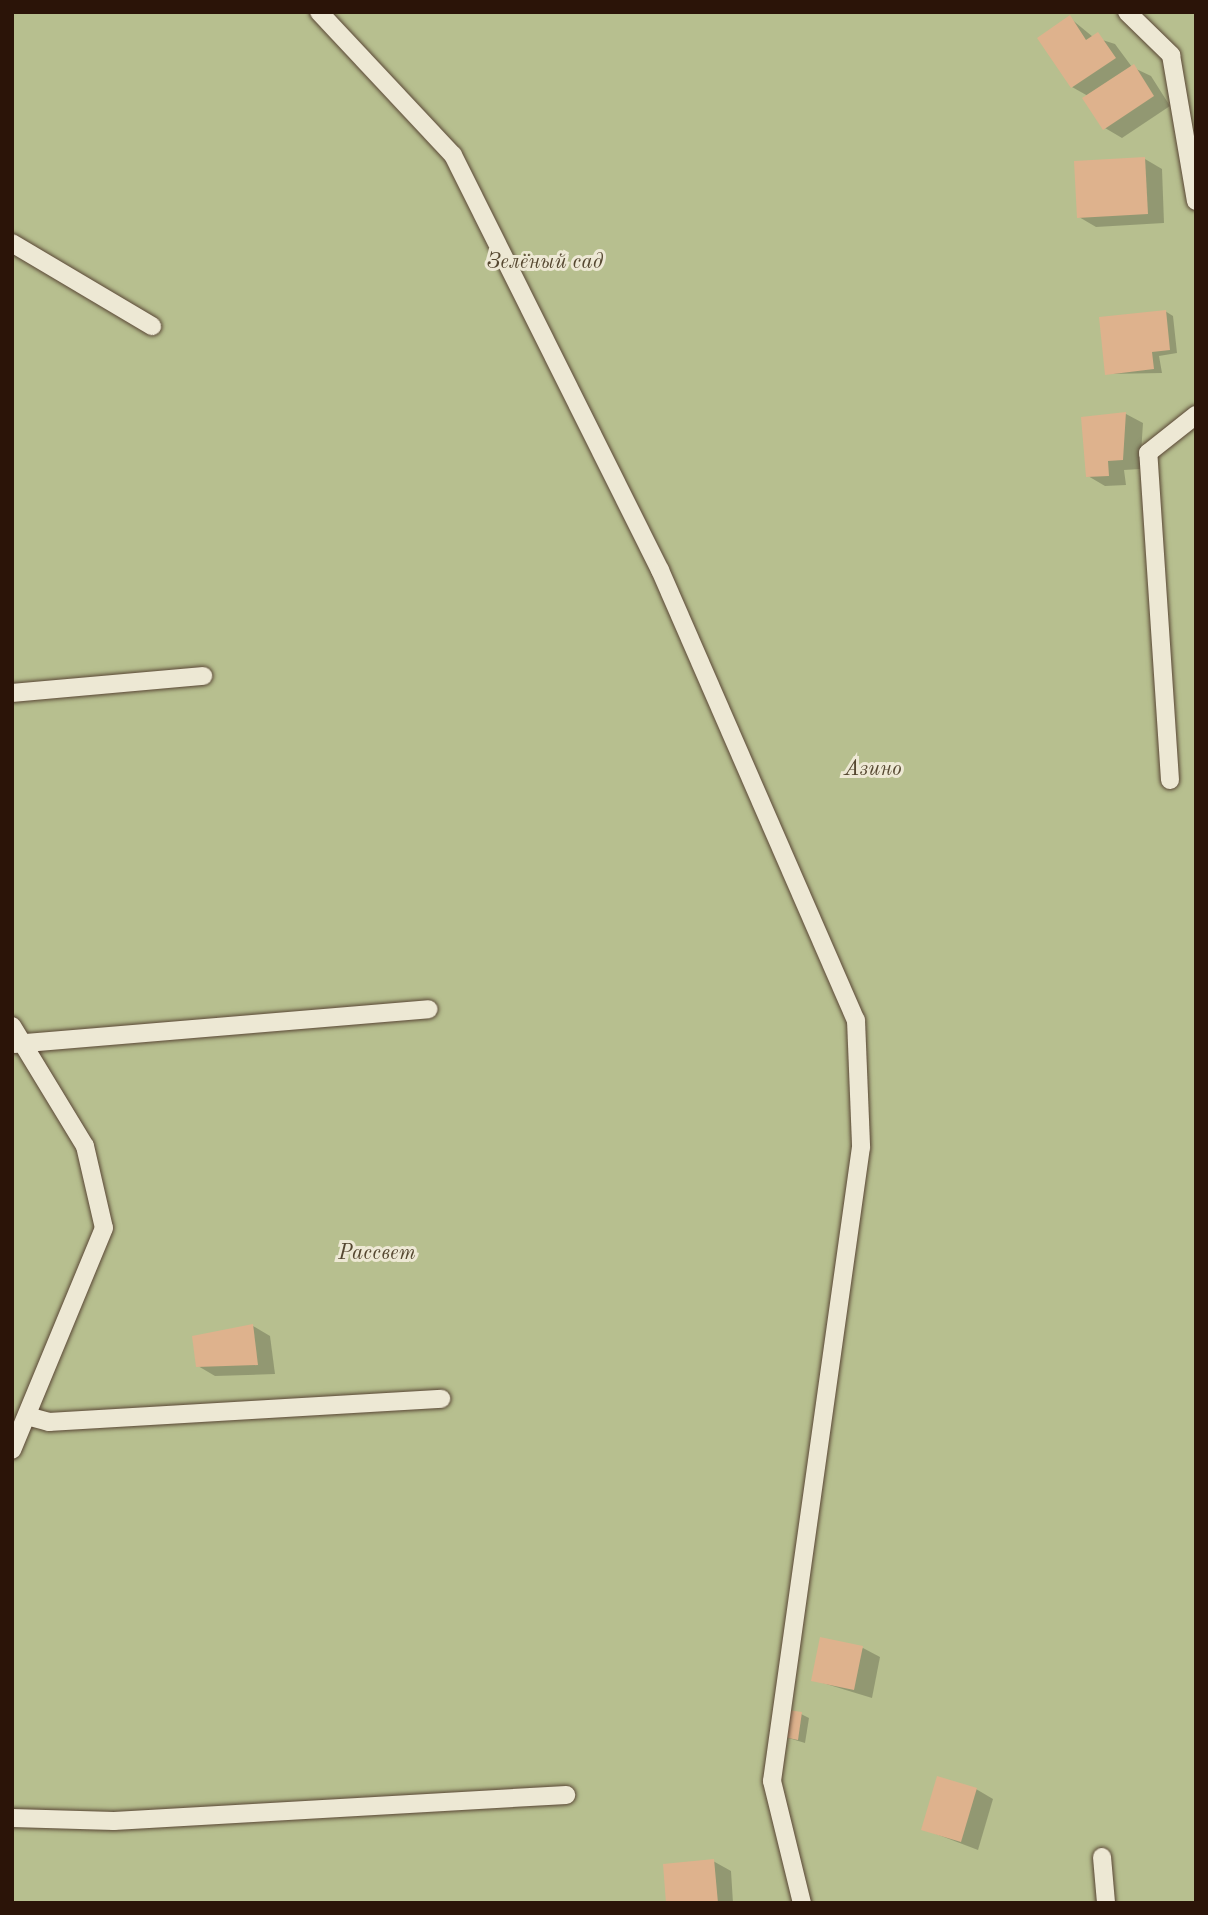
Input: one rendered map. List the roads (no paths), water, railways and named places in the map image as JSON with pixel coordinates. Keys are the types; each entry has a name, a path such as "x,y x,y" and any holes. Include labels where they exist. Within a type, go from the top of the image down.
{"lane":[{"path":"319,12 453,155 660,570 856,1020 861,1147 772,1781 802,1903"},
{"path":"1126,12 1171,55 1196,201"},
{"path":"12,243 152,326"},
{"path":"1170,780 1148,453 1196,415"},
{"path":"12,693 203,676"},
{"path":"17,1043 429,1009"},
{"path":"12,1026 17,1043 85,1146 104,1228 12,1450"},
{"path":"27,1416 49,1422 441,1399"},
{"path":"12,1818 128,1820 566,1795"},
{"path":"1101,1857 1106,1903"}],"park label":[{"name":"Зелёный сад","path":"545,263"},
{"name":"Азино","path":"873,770"},
{"name":"Рассвет","path":"377,1254"}]}
